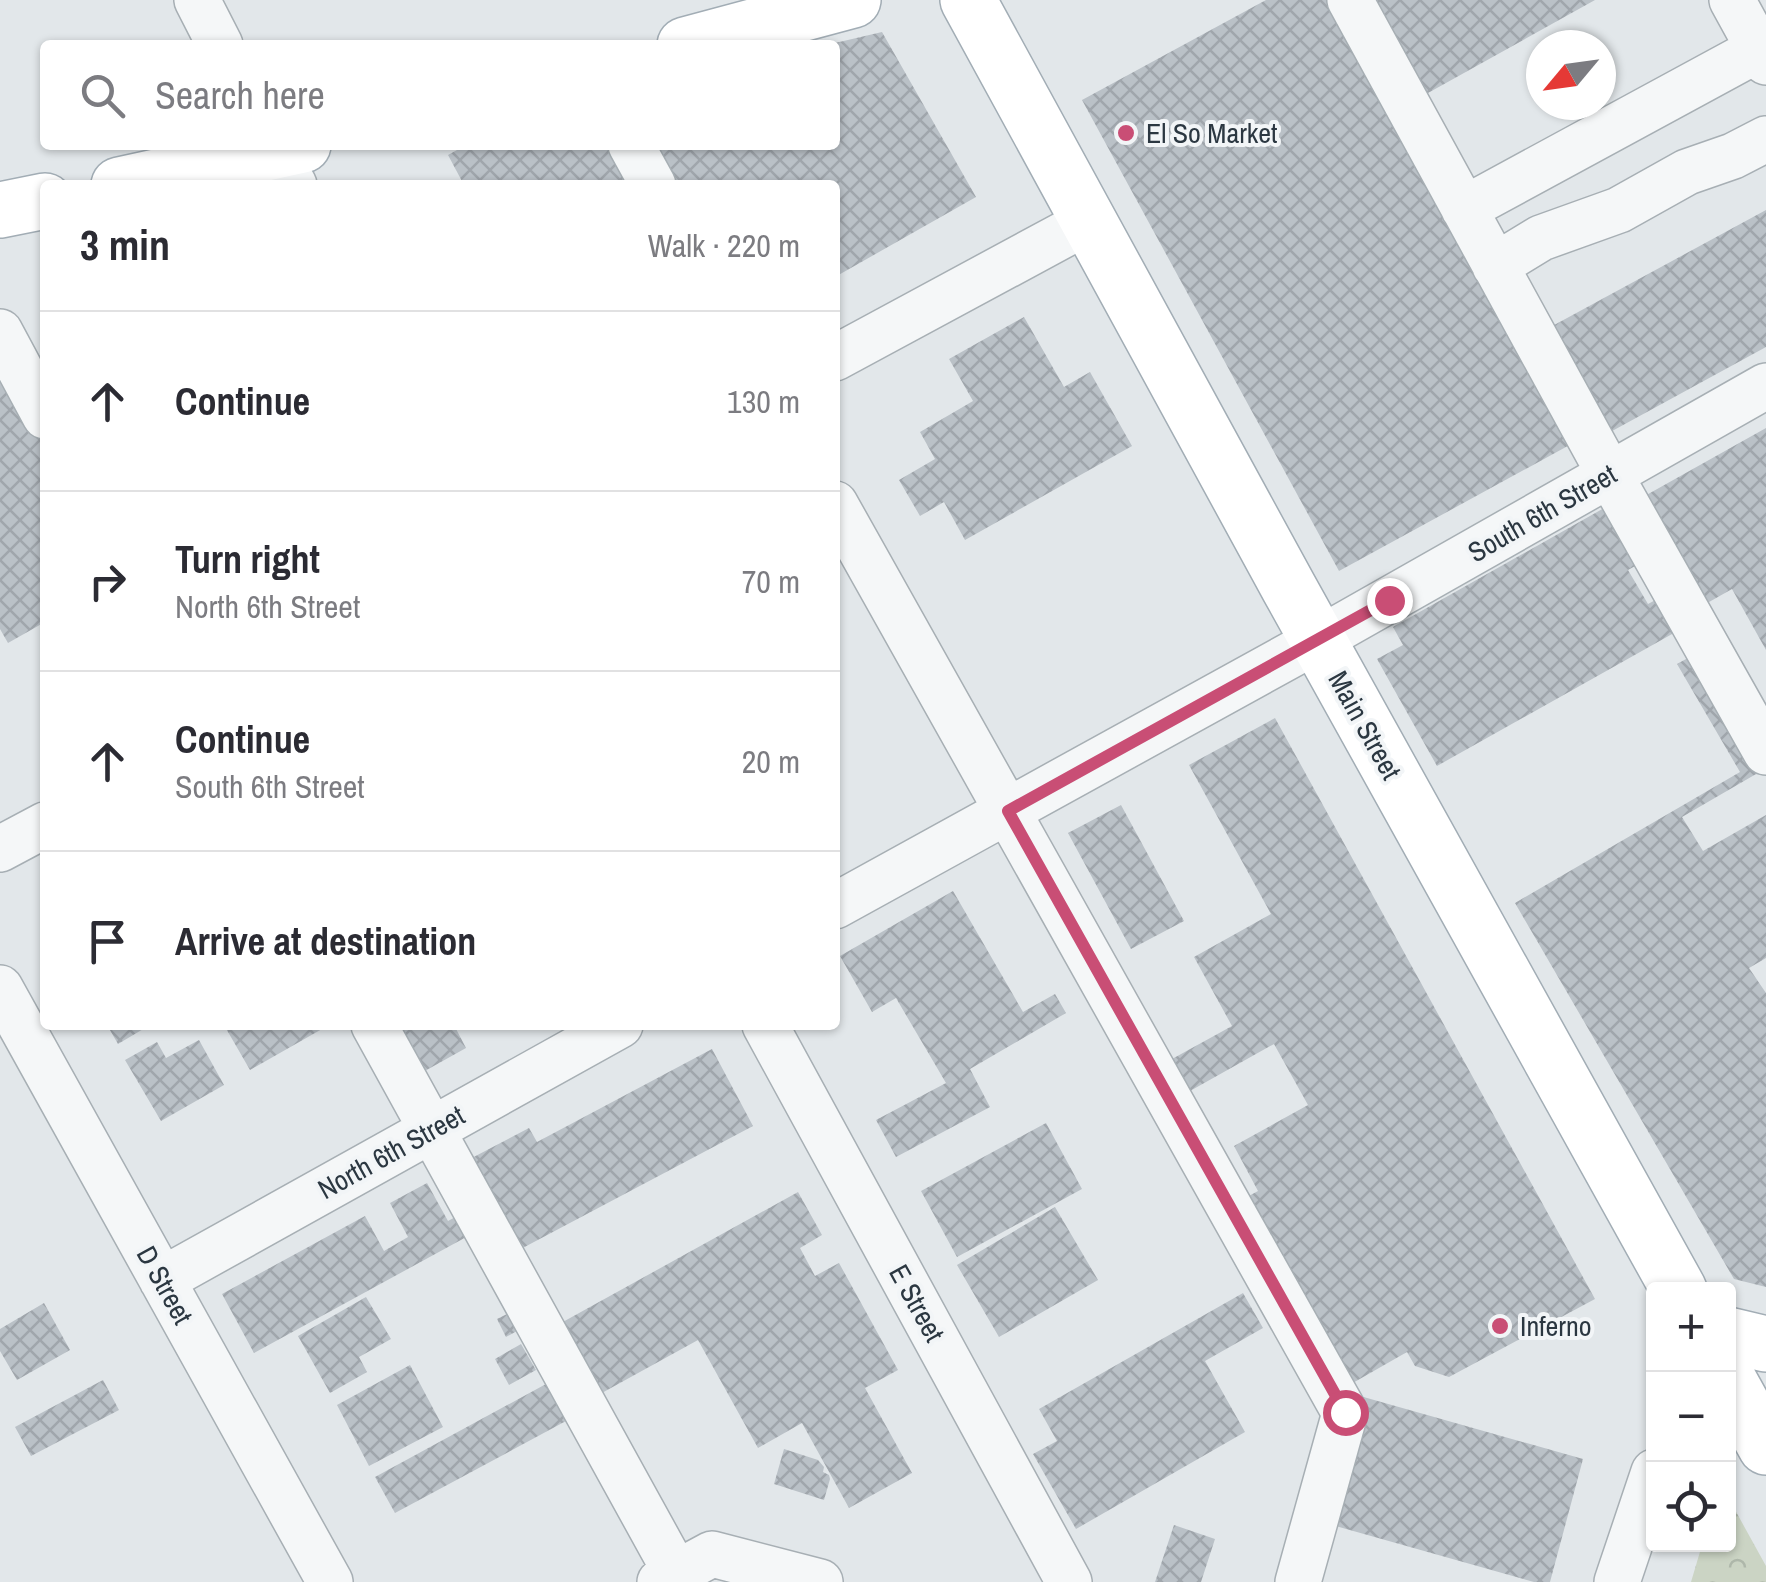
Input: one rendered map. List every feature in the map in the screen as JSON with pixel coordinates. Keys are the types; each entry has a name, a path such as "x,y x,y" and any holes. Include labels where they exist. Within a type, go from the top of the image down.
{"main road":[{"path":"704,40 853,0"},
{"name":"Main Street","path":"968,0 1675,1282"},
{"path":"149,180 287,157"},
{"path":"0,210 40,201"},
{"path":"1736,1337 1766,1344"},
{"path":"1736,1393 1766,1447"}],"street":[{"path":"197,0 217,40"},
{"path":"1350,0 1610,474 1762,735"},
{"path":"1464,209 1762,56 1732,0"},
{"path":"1495,266 1542,238 1619,210 1687,172 1766,139"},
{"path":"633,150 650,180"},
{"path":"840,355 1089,220"},
{"path":"0,332 40,407"},
{"name":"South 6th Street","path":"1318,640 1766,386"},
{"path":"840,513 1345,1412 1298,1582"},
{"path":"840,903 1318,640"},
{"path":"0,850 40,827"},
{"name":"D Street","path":"0,988 330,1582"},
{"path":"377,1030 672,1579 712,1554 820,1582"},
{"name":"North 6th Street","path":"162,1280 611,1030"},
{"name":"E Street","path":"768,1030 1069,1582"},
{"path":"1617,1582 1646,1496"}],"green space":[{"path":"1736,1512 1766,1566 1766,1582 1691,1582 1700,1552 1736,1552"}],"building":[{"path":"1266,0 1333,0 1575,442 1339,571 1082,100"},
{"path":"1355,0 1595,0 1541,30 1526,30 1526,38 1410,103"},
{"path":"882,32 976,197 840,274 840,180 659,180 643,150 840,150 840,42"},
{"path":"457,150 613,150 628,180 461,180 448,155"},
{"path":"1766,210 1766,347 1603,436 1545,330"},
{"path":"1024,317 1064,387 1090,372 1132,446 965,540 944,502 920,516 899,480 935,459 920,432 973,401 949,359"},
{"path":"0,360 40,430 40,625 8,643 0,629"},
{"path":"1766,428 1766,650 1732,589 1695,610 1634,502"},
{"path":"1613,503 1646,560 1628,570 1648,604 1663,596 1681,629 1437,766 1377,659 1403,645 1393,627"},
{"path":"1695,654 1763,770 1682,817 1703,851 1766,815 1766,958 1749,968 1766,993 1766,1287 1734,1279 1515,903 1740,772 1677,664"},
{"path":"1275,718 1595,1299 1449,1377 1415,1366 1407,1352 1351,1384 1236,1203 1258,1191 1234,1146 1308,1105 1274,1044 1190,1091 1172,1059 1232,1026 1194,957 1271,914 1189,765"},
{"path":"1121,805 1184,921 1131,949 1068,833"},
{"path":"953,891 1023,1012 1055,994 1066,1013 970,1069 990,1107 896,1157 876,1120 946,1083 896,998 872,1012 840,956"},
{"path":"110,1030 142,1030 118,1044"},
{"path":"227,1030 320,1030 250,1070"},
{"path":"401,1030 457,1030 466,1048 423,1072"},
{"path":"199,1040 224,1085 161,1121 125,1060 157,1042 166,1058"},
{"path":"712,1049 753,1126 517,1251 468,1160 529,1128 537,1142"},
{"path":"1046,1123 1082,1189 957,1257 921,1191"},
{"path":"427,1183 448,1221 459,1215 470,1235 254,1353 222,1294 365,1216 384,1251 408,1237 390,1203"},
{"path":"798,1192 822,1235 800,1248 815,1276 839,1263 898,1370 865,1388 912,1473 849,1508 802,1423 758,1448 698,1340 600,1394 561,1323"},
{"path":"1055,1207 1098,1280 999,1337 957,1265"},
{"path":"1243,1293 1263,1328 1205,1361 1245,1432 1076,1529 1033,1454 1057,1441 1039,1409"},
{"path":"366,1297 391,1339 359,1357 367,1372 330,1393 298,1336"},
{"path":"44,1303 70,1350 17,1380 0,1351 0,1329"},
{"path":"515,1310 524,1327 506,1337 497,1319"},
{"path":"521,1344 536,1370 509,1385 495,1359"},
{"path":"410,1365 443,1427 369,1466 337,1405"},
{"path":"103,1380 119,1410 31,1456 15,1427"},
{"path":"546,1384 566,1421 395,1513 375,1477"},
{"path":"1360,1396 1583,1459 1550,1582 1534,1582 1325,1523"},
{"path":"784,1449 818,1460 824,1467 823,1472 830,1479 824,1500 774,1484"},
{"path":"1174,1525 1215,1539 1201,1582 1155,1582"}],"place":[{"name":"El So Market","path":"1126,133"},
{"name":"Inferno","path":"1500,1326"}],"route":[{"path":"1345,1412 1008,811 1389,600"}]}
